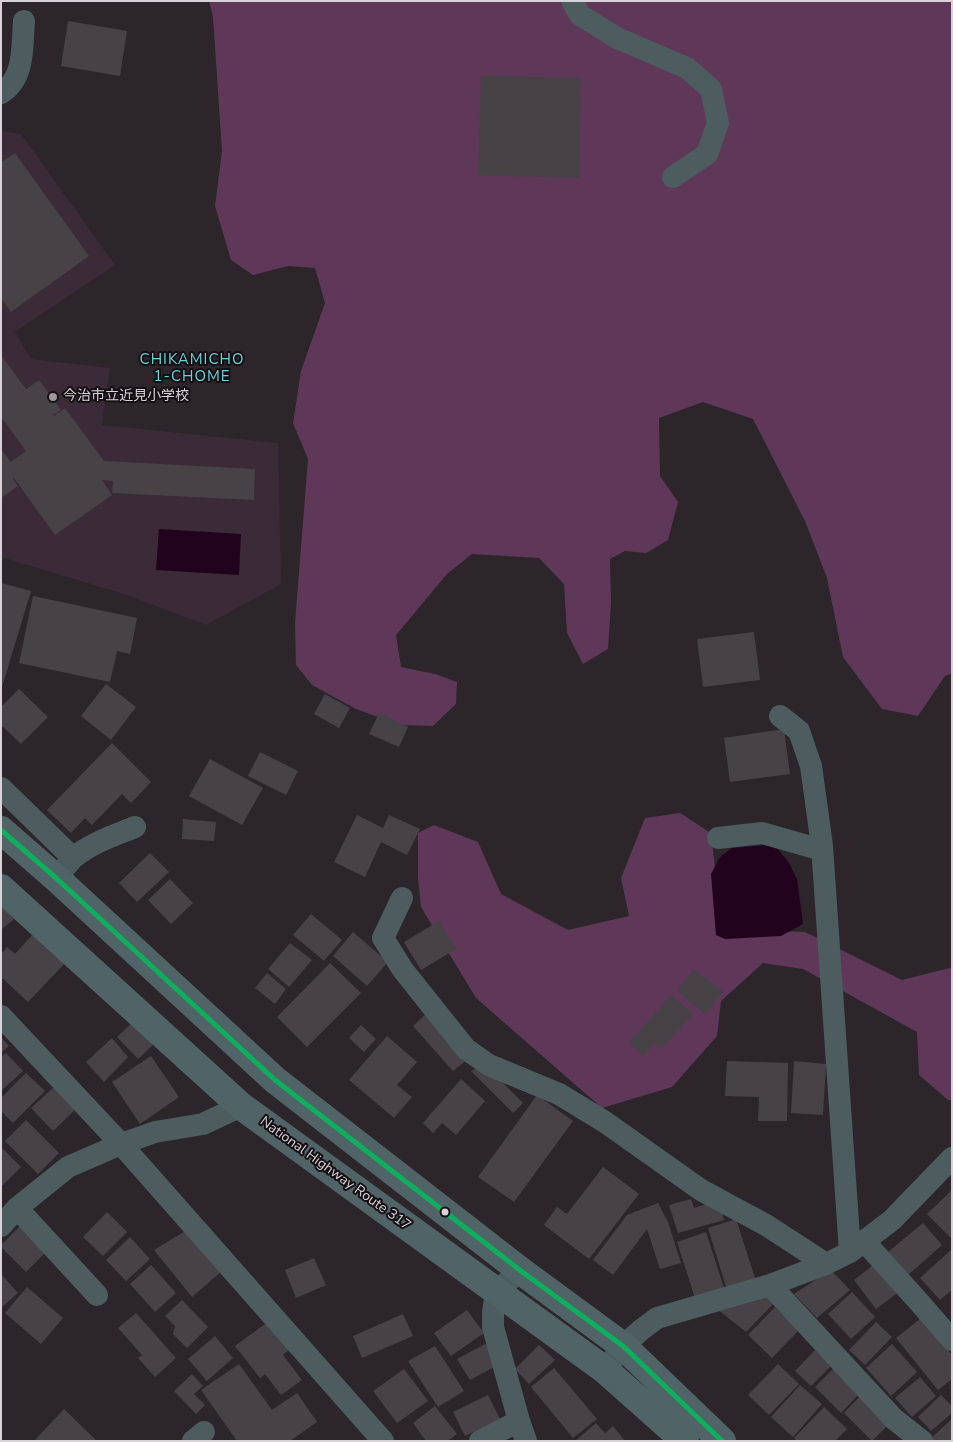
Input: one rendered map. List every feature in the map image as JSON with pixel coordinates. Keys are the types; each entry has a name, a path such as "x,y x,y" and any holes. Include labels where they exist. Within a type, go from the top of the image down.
{"highway":[{"path":"1,830 64,868 275,1080 521,1271 623,1346 722,1441"},
{"name":"National Highway Route 317","path":"1,888 241,1106 605,1370 685,1441"}],"street":[{"path":"572,1 580,15 610,34 687,68 711,89 718,123 707,154 673,177"},
{"path":"1,93 10,88 20,69 24,21"},
{"path":"780,716 799,731 811,766 822,850 857,1247 919,1302 952,1340"},
{"path":"1,788 64,868 84,848 135,827"},
{"path":"718,838 762,833 822,850"},
{"path":"402,898 383,938 402,970 466,1049 489,1065 559,1094 605,1122 701,1190 766,1225 826,1264"},
{"path":"1,1016 121,1144 383,1441"},
{"path":"1,1226 18,1208 68,1166 155,1132 203,1124 241,1106"},
{"path":"605,1370 623,1346 658,1318 770,1285 826,1264 857,1247 892,1220 952,1158"},
{"path":"18,1208 97,1295"},
{"path":"480,1441 522,1431 493,1327 496,1292 521,1271"},
{"path":"770,1285 894,1419 922,1441"}],"shaded area":[{"path":"209,1 952,1 952,673 945,676 918,716 882,709 843,657 827,578 805,521 753,419 703,402 659,418 660,476 678,502 668,540 646,553 625,551 610,559 611,603 608,649 583,664 567,633 564,584 539,558 472,554 447,574 396,635 401,667 435,674 457,682 456,704 433,726 400,725 356,709 312,685 296,665 295,623 308,459 293,423 301,371 325,303 315,268 288,266 253,275 231,260 215,206 222,151 213,17"},
{"name":"今治市立近見小学校","path":"1,131 21,134 115,265 15,332 31,359 110,368 102,425 278,443 281,584 206,625 124,594 1,557"},
{"path":"159,529 241,534 239,575 156,570"},
{"path":"680,813 711,833 722,929 805,932 902,980 952,969 952,1100 948,1100 919,1075 917,1032 803,969 763,963 721,1001 717,1036 672,1087 602,1108 476,998 421,907 418,878 418,833 434,825 478,842 501,894 568,930 629,916 621,878 645,818"},
{"path":"766,845 777,848 789,863 797,879 803,924 781,936 725,939 716,935 711,874 720,857 732,848"}],"building":[{"path":"68,21 127,31 120,76 61,66"},
{"path":"481,76 581,78 579,178 478,175"},
{"path":"15,153 89,256 11,312 1,298 1,162"},
{"path":"1,355 26,389 39,380 61,410 53,415 65,408 104,461 255,469 254,500 112,493 113,481 102,480 112,495 55,535 14,478 18,486 1,498 1,449 11,462 26,451 1,417"},
{"path":"1,583 31,591 2,687 1,687"},
{"path":"33,596 137,618 130,654 117,651 110,682 19,663"},
{"path":"754,632 760,680 703,687 697,639"},
{"path":"106,684 136,707 111,740 81,716"},
{"path":"19,689 48,717 21,744 1,725 1,707"},
{"path":"325,694 350,708 339,728 314,714"},
{"path":"379,713 408,727 399,747 369,734"},
{"path":"784,729 790,774 730,782 724,738"},
{"path":"112,743 151,782 131,803 122,794 92,825 85,818 71,833 47,810"},
{"path":"260,752 298,771 286,795 248,776"},
{"path":"210,759 263,788 242,825 189,796"},
{"path":"357,815 383,828 389,815 420,829 407,855 381,842 365,877 334,862"},
{"path":"183,819 216,822 214,841 182,839"},
{"path":"150,853 169,872 137,902 119,883"},
{"path":"170,879 193,903 171,924 148,900"},
{"path":"1,906 14,919 1,930"},
{"path":"311,914 342,940 324,961 293,935"},
{"path":"439,921 456,949 421,970 404,942"},
{"path":"353,932 388,962 367,986 333,956"},
{"path":"34,933 66,962 28,1002 1,977 1,954 7,947 15,954"},
{"path":"290,943 312,960 289,987 268,969"},
{"path":"330,963 361,993 307,1047 277,1017"},
{"path":"694,969 723,992 705,1014 677,991"},
{"path":"267,973 286,989 275,1004 255,988"},
{"path":"671,995 693,1014 661,1049 654,1044 643,1056 629,1043"},
{"path":"430,1010 467,1060 453,1071 413,1026"},
{"path":"134,1021 155,1043 138,1059 117,1037"},
{"path":"361,1025 376,1039 364,1052 349,1038"},
{"path":"387,1036 417,1062 397,1085 412,1097 394,1118 349,1080"},
{"path":"1,1037 9,1046 1,1053"},
{"path":"112,1038 128,1057 104,1082 86,1062"},
{"path":"6,1053 23,1071 1,1091 1,1057"},
{"path":"151,1056 179,1097 140,1124 112,1082"},
{"path":"727,1061 788,1063 787,1121 758,1121 759,1097 725,1096"},
{"path":"794,1061 826,1064 823,1115 791,1113"},
{"path":"484,1064 523,1103 513,1113 471,1071"},
{"path":"26,1073 45,1091 13,1123 1,1111 1,1098"},
{"path":"461,1079 485,1101 456,1135 442,1123 433,1133 423,1123"},
{"path":"55,1086 76,1109 53,1131 31,1108"},
{"path":"537,1095 573,1121 514,1202 478,1177"},
{"path":"26,1120 59,1153 38,1174 5,1141"},
{"path":"1,1147 21,1167 1,1187"},
{"path":"603,1167 639,1194 589,1259 544,1225 557,1207 567,1214"},
{"path":"952,1190 952,1239 927,1214"},
{"path":"691,1199 694,1208 719,1200 724,1220 678,1233 669,1205"},
{"path":"658,1203 668,1222 681,1263 660,1269 647,1229 613,1275 593,1260 627,1215"},
{"path":"107,1212 127,1232 103,1256 83,1237"},
{"path":"736,1219 756,1281 727,1290 708,1228"},
{"path":"923,1223 942,1245 908,1275 888,1252"},
{"path":"20,1226 46,1252 26,1272 1,1247"},
{"path":"187,1230 222,1271 192,1297 154,1250"},
{"path":"706,1232 725,1291 696,1301 677,1242"},
{"path":"130,1237 150,1259 126,1281 106,1260"},
{"path":"952,1249 952,1290 940,1300 920,1278"},
{"path":"314,1258 326,1285 296,1298 285,1270"},
{"path":"877,1262 900,1291 876,1309 854,1280"},
{"path":"151,1265 176,1293 155,1312 130,1284"},
{"path":"831,1270 850,1290 817,1318 794,1294"},
{"path":"1,1274 18,1293 1,1308"},
{"path":"27,1287 63,1318 41,1344 5,1313"},
{"path":"767,1290 776,1301 746,1332 717,1309"},
{"path":"852,1292 875,1317 851,1339 828,1314"},
{"path":"182,1300 208,1327 187,1348 173,1334 175,1326 165,1316"},
{"path":"775,1307 799,1330 772,1358 748,1335"},
{"path":"467,1310 484,1333 451,1356 434,1333"},
{"path":"136,1313 176,1358 155,1377 138,1358 142,1355 118,1328"},
{"path":"403,1314 413,1336 362,1358 353,1336"},
{"path":"921,1318 952,1355 952,1379 938,1390 896,1338"},
{"path":"269,1321 290,1349 283,1355 302,1380 281,1395 265,1374 260,1378 235,1346"},
{"path":"876,1322 892,1337 865,1365 849,1350"},
{"path":"215,1336 233,1358 207,1381 188,1359"},
{"path":"487,1343 500,1364 470,1380 457,1359"},
{"path":"892,1344 917,1372 891,1396 866,1368"},
{"path":"539,1345 555,1360 529,1384 515,1369"},
{"path":"435,1346 464,1391 438,1407 408,1361"},
{"path":"815,1350 831,1366 811,1386 795,1371"},
{"path":"239,1364 272,1410 297,1393 317,1422 290,1441 237,1441 201,1390"},
{"path":"778,1364 799,1384 769,1415 748,1395"},
{"path":"554,1368 597,1419 573,1438 531,1387"},
{"path":"834,1368 860,1393 841,1413 815,1387"},
{"path":"404,1369 428,1401 397,1423 373,1391"},
{"path":"192,1374 203,1386 194,1394 205,1405 196,1414 174,1391"},
{"path":"920,1377 936,1396 912,1417 895,1398"},
{"path":"800,1385 822,1404 793,1437 771,1417"},
{"path":"863,1393 892,1421 872,1441 844,1413"},
{"path":"488,1395 500,1419 465,1436 453,1412"},
{"path":"941,1395 952,1406 952,1413 931,1431 918,1417"},
{"path":"435,1406 457,1434 448,1441 426,1441 413,1423"},
{"path":"824,1407 847,1429 835,1441 797,1441 794,1438"},
{"path":"64,1409 97,1441 34,1441"},
{"path":"952,1419 952,1441 934,1441 931,1438"},
{"path":"596,1423 605,1433 613,1426 625,1441 575,1441"}],"transit line":[{"path":"1,830 56,878 275,1080 521,1271 623,1346 722,1441"}],"place":[{"name":"今治市立近見小学校","path":"53,397"}],"district":[{"name":"CHIKAMICHO 1-CHOME","path":"192,368"}]}
